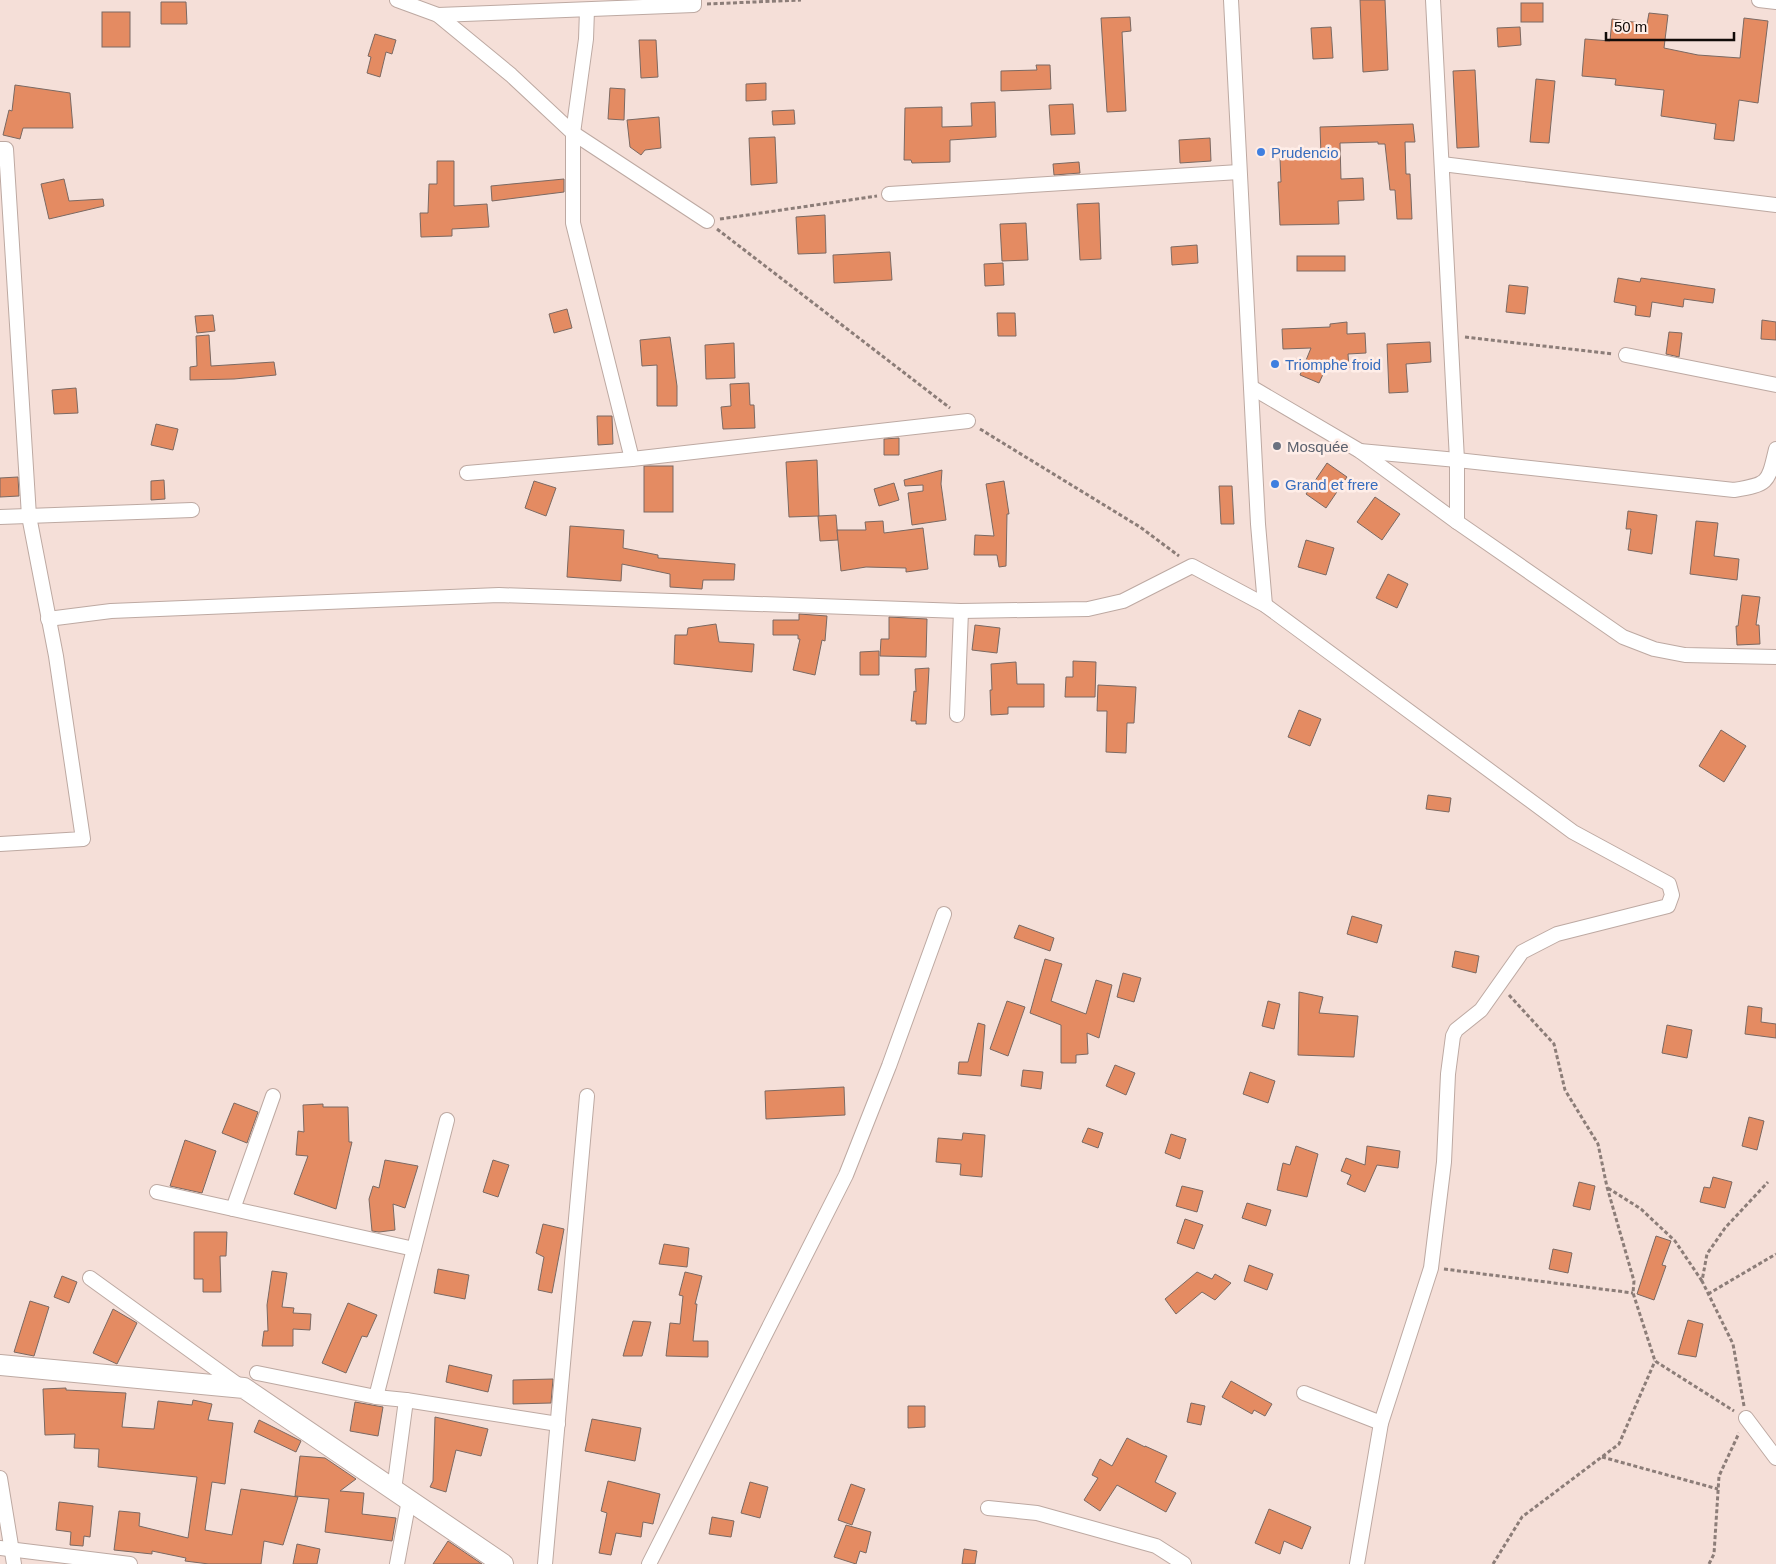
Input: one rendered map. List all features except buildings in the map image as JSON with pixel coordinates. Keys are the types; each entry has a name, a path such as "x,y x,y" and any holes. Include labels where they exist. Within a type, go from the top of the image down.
{"street":[{"path":"397,0 438,15 510,75 573,133 707,221"},
{"path":"1231,0 1264,605"},
{"path":"1434,0 1449,336 1457,460 1457,522"},
{"path":"1759,0 1776,2"},
{"path":"438,15 587,10 694,2"},
{"path":"587,10 586,40 573,133 573,223 632,459"},
{"path":"0,149 6,149 29,516 56,656 82,840 0,844"},
{"path":"1442,164 1776,205"},
{"path":"889,194 1239,172"},
{"path":"1626,355 1776,385"},
{"path":"1251,387 1360,451 1457,522 1623,637 1654,649 1685,654 1776,657"},
{"path":"468,473 632,459 968,421"},
{"path":"1360,451 1734,490 1760,485 1770,476 1776,449"},
{"path":"0,517 192,510"},
{"path":"48,619 111,611 499,595 961,611 1088,609 1107,607 1123,602 1192,566 1264,605 1573,832 1669,884 1672,895 1668,906 1558,934 1522,952 1482,1010 1456,1030 1453,1036 1448,1074 1444,1162 1431,1268 1381,1423 1358,1564"},
{"path":"957,715 961,611"},
{"path":"648,1564 846,1175 889,1066 944,914"},
{"path":"233,1209 273,1096"},
{"path":"545,1564 587,1096"},
{"path":"376,1398 447,1120"},
{"path":"157,1192 414,1249"},
{"path":"90,1278 244,1388 503,1564"},
{"path":"0,1365 244,1388"},
{"path":"258,1373 376,1398 406,1400 558,1424"},
{"path":"1304,1393 1381,1423"},
{"path":"397,1564 406,1400"},
{"path":"1746,1418 1776,1458"},
{"path":"0,1478 8,1554 130,1564"},
{"path":"988,1508 1037,1513 1156,1546 1184,1564"}],"path":[{"path":"694,2 801,0"},
{"path":"707,221 889,194"},
{"path":"707,221 968,421 1140,527 1192,566"},
{"path":"1449,336 1626,355"},
{"path":"1500,985 1554,1044 1564,1090 1598,1144 1607,1188 1634,1281 1633,1293 1655,1361 1746,1418"},
{"path":"1702,1281 1707,1254 1725,1228 1768,1182"},
{"path":"1607,1188 1641,1209 1675,1241 1702,1281 1733,1344 1746,1418 1719,1476 1714,1554 1709,1564"},
{"path":"1708,1294 1776,1254"},
{"path":"1431,1268 1633,1293"},
{"path":"1493,1564 1522,1517 1619,1444 1655,1361"},
{"path":"1602,1457 1718,1489"}],"place":[{"name":"Prudencio","path":"1261,152"},
{"name":"Triomphe froid","path":"1275,364"},
{"name":"Mosquée","path":"1277,446"},
{"name":"Grand et frere","path":"1275,484"}]}
